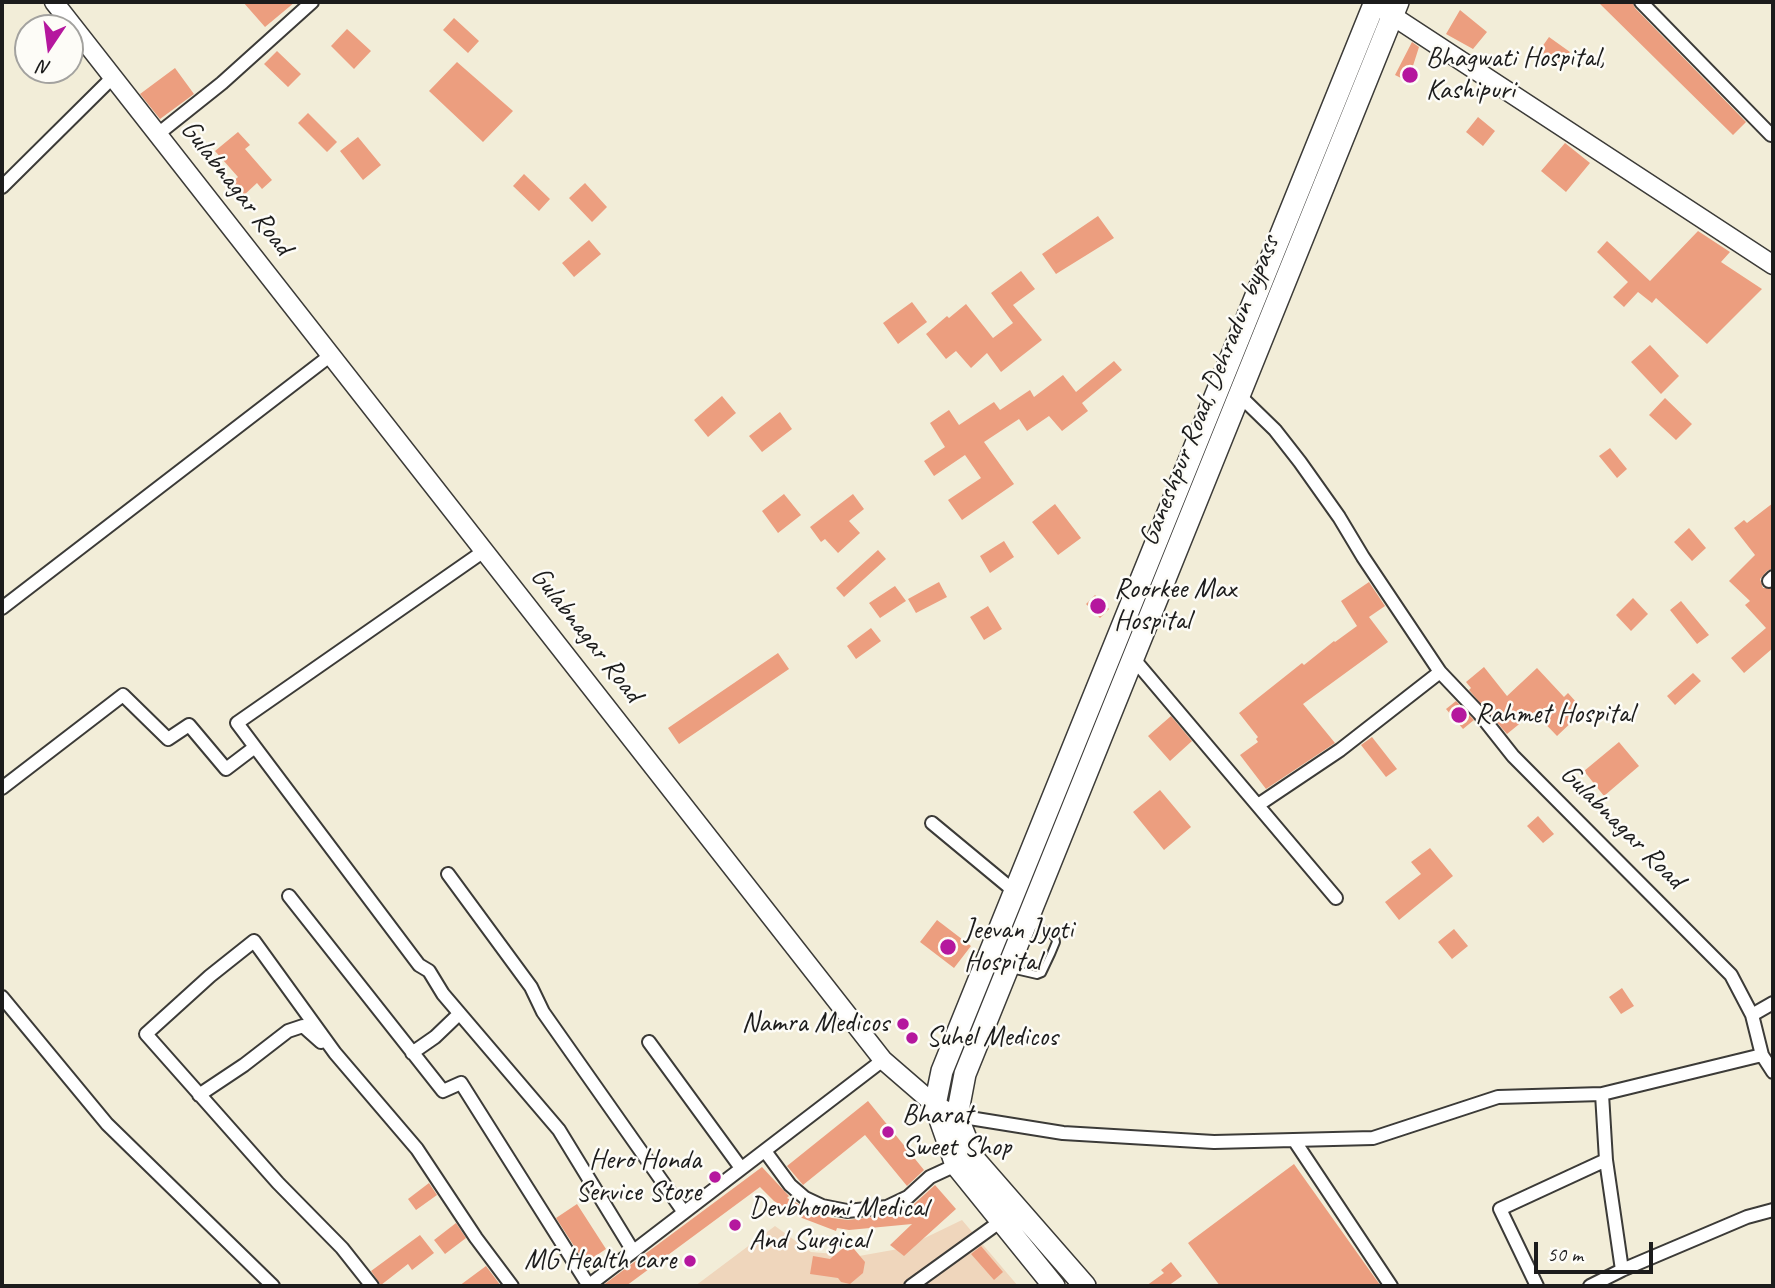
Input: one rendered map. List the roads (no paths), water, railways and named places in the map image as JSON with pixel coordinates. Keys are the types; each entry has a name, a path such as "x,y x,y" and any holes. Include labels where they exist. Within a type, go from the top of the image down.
{"main road":[{"name":"Gulabnagar Road","path":"54,2 883,1060 935,1105 957,1116"},
{"path":"1054,1286 956,1165 935,1105 942,1071 1373,3 1395,9 1773,265"},
{"name":"Ganeshpur Road, Dehradun bypass","path":"957,1116 965,1074 1395,9"},
{"path":"957,1116 974,1159 1085,1286"}],"street":[{"path":"158,134 222,83 312,2"},
{"path":"1642,2 1771,135"},
{"path":"2,187 113,77"},
{"path":"2,608 331,355"},
{"name":"Gulabnagar Road","path":"1239,395 1275,430 1300,463 1339,517 1440,672 1479,713 1513,756 1731,975 1752,1015 1762,1055 1773,1072"},
{"path":"484,551 237,723 419,965 429,971 459,1014 559,1130 633,1251"},
{"path":"1132,657 1336,898"},
{"path":"1258,805 1340,750 1440,672"},
{"path":"2,788 123,695 168,739 189,724 226,769 256,747"},
{"path":"932,822 1014,891"},
{"path":"447,874 531,986 543,1012 683,1211"},
{"path":"289,896 443,1091 461,1083 589,1286 683,1211 883,1060"},
{"path":"366,1284 342,1248 278,1183 146,1034 210,976 254,941 335,1053 403,1131 512,1286"},
{"path":"2,997 107,1124 273,1286"},
{"path":"1752,1015 1773,1003"},
{"path":"412,1053 435,1037 459,1014"},
{"path":"199,1095 288,1031 303,1026 335,1053"},
{"path":"649,1042 741,1168"},
{"path":"957,1116 1063,1133 1214,1142 1373,1138 1498,1097 1602,1094 1762,1055"},
{"path":"1602,1094 1606,1160 1622,1270"},
{"path":"1294,1140 1391,1286"},
{"path":"765,1151 790,1185 805,1198 822,1206 847,1211 887,1207 908,1197 930,1177 956,1165"},
{"path":"1537,1286 1500,1209 1606,1160"},
{"path":"1590,1286 1747,1217 1773,1210"},
{"path":"911,1286 1002,1221"}],"lane":[{"path":"1008,969 1037,975 1042,973 1056,942 1051,933 1027,921"}],"place":[{"name":"Bhagwati Hospital, Kashipuri","path":"1410,75"},
{"name":"Roorkee Max Hospital","path":"1098,606"},
{"name":"Rahmet Hospital","path":"1459,715"},
{"name":"Jeevan Jyoti Hospital","path":"948,947"},
{"name":"Namra Medicos","path":"903,1024"},
{"name":"Suhel Medicos","path":"912,1038"},
{"name":"Bharat Sweet Shop","path":"888,1132"},
{"name":"Hero Honda Service Store","path":"715,1177"},
{"name":"Devbhoomi Medical And Surgical","path":"735,1225"},
{"name":"MG Health care","path":"690,1261"}]}
